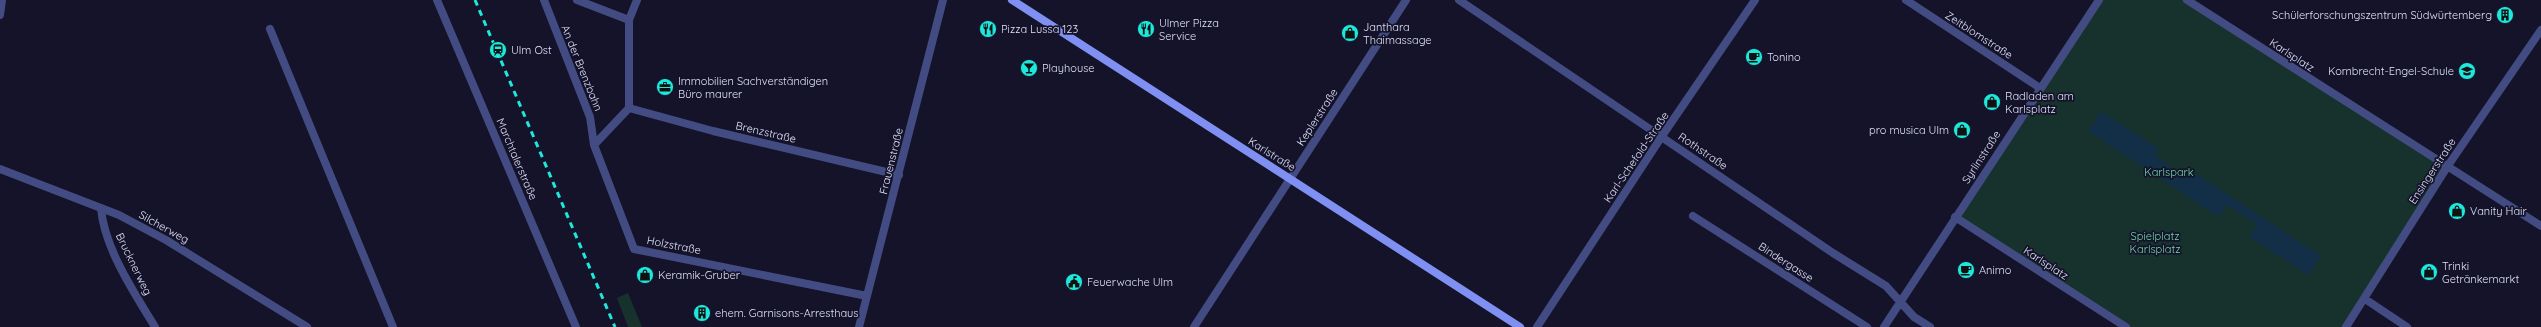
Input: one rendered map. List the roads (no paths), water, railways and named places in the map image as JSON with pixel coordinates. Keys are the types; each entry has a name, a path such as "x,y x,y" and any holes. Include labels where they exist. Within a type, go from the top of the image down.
{"main road":[{"name":"Karlstraße","path":"1012,0 1520,327"}],"street":[{"path":"0,15 2,0"},
{"name":"Marchtalerstraße","path":"437,0 576,327"},
{"name":"An der Brenzbahn","path":"544,0 590,117 594,145"},
{"path":"577,0 629,20"},
{"path":"594,145 629,108 629,20 637,0"},
{"name":"Frauenstraße","path":"859,327 943,0"},
{"name":"Keplerstraße","path":"1194,327 1406,0"},
{"name":"Rothstraße","path":"1459,0 1833,253 1886,286 1901,300 1914,317 1930,327"},
{"name":"Karl-Schefold-Straße","path":"1537,327 1662,136 1755,0"},
{"name":"Zeitblomstraße","path":"1906,0 2040,88"},
{"name":"Syrlinstraße","path":"1884,327 2099,0"},
{"name":"Karlsplatz","path":"2187,0 2541,226"},
{"path":"270,29 393,327"},
{"name":"Ensingerstraße","path":"2346,327 2447,167 2541,30"},
{"name":"Brenzstraße","path":"629,108 898,175"},
{"name":"Holzstraße","path":"594,145 634,248 867,296"},
{"name":"Silcherweg","path":"0,169 101,208 166,240 307,327"},
{"name":"Brucknerweg","path":"101,208 103,227 134,294 155,327"},
{"name":"Bindergasse","path":"1693,216 1867,327"},
{"name":"Karlsplatz","path":"1955,217 2125,327"},
{"path":"2365,299 2407,327"}],"water":[{"path":"2101,111 2159,149 2155,156 2187,178 2192,171 2321,256 2308,275 2249,237 2257,224 2227,205 2219,217 2088,131"}],"railway":[{"path":"475,0 615,327"}],"place":[{"name":"Schülerforschungszentrum Südwürtemberg","path":"2505,15"},
{"name":"Pizza Lussa 123","path":"988,29"},
{"name":"Ulmer Pizza Service","path":"1146,29"},
{"name":"Janthara Thaimassage","path":"1350,33"},
{"name":"Ulm Ost","path":"498,50"},
{"name":"Tonino","path":"1754,57"},
{"name":"Playhouse","path":"1029,68"},
{"name":"Kombrecht-Engel-Schule","path":"2467,71"},
{"name":"Immobilien Sachverständigen Büro maurer","path":"665,87"},
{"name":"Radladen am Karlsplatz","path":"1992,102"},
{"name":"pro musica Ulm","path":"1962,130"},
{"name":"Vanity Hair","path":"2457,211"},
{"name":"Animo","path":"1966,270"},
{"name":"Trinki Getränkemarkt","path":"2429,272"},
{"name":"Keramik-Gruber","path":"645,275"},
{"name":"Feuerwache Ulm","path":"1074,282"},
{"name":"ehem. Garnisons-Arresthaus","path":"702,313"}],"park label":[{"name":"Karlspark","path":"2169,172"},
{"name":"Spielplatz Karlsplatz","path":"2155,242"}]}
